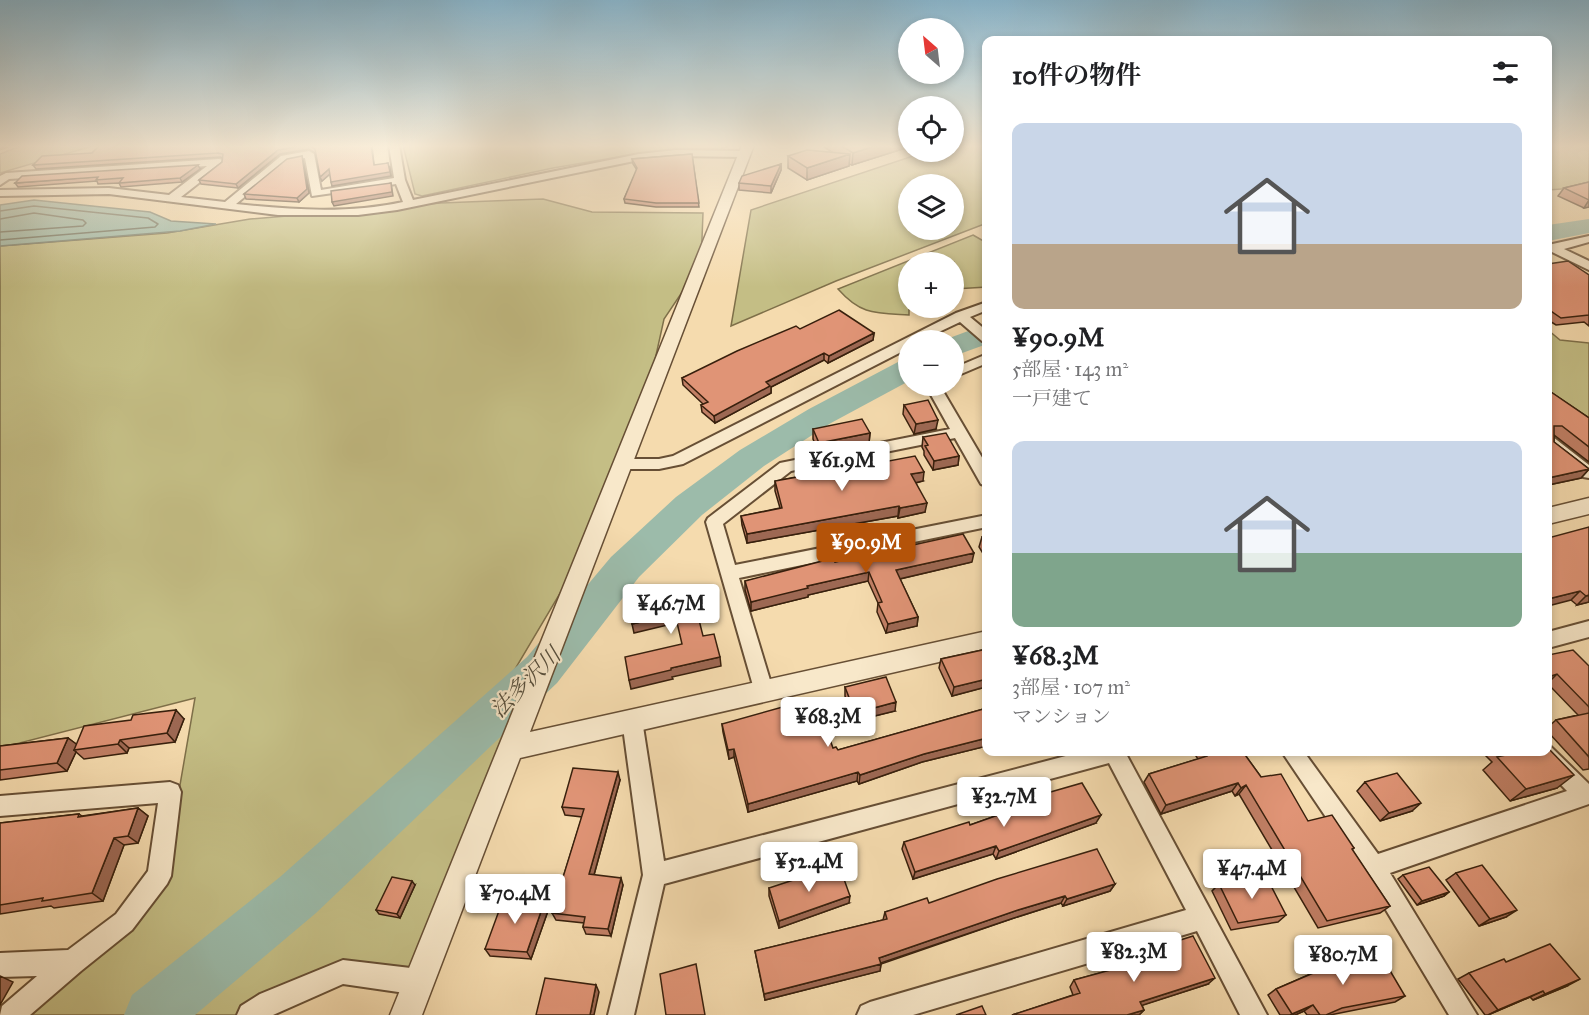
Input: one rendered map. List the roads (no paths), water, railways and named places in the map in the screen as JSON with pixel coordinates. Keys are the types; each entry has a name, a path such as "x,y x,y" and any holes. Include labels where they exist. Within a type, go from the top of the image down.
{"street":[{"path":"0,193 35,192"},
{"path":"120,192 278,212 317,213 358,212 466,192"},
{"path":"171,199 180,192"},
{"path":"228,206 244,192"},
{"path":"405,192 409,204"},
{"path":"406,1015 729,192"},
{"path":"1552,249 1589,239"},
{"path":"1552,249 1589,266"},
{"path":"938,330 982,309"},
{"path":"965,319 982,334"},
{"path":"623,464 659,464 677,460 898,349"},
{"path":"964,368 982,360"},
{"path":"939,396 982,471"},
{"path":"763,690 714,522 786,467 960,432"},
{"path":"1552,444 1589,473"},
{"path":"1552,515 1589,506"},
{"path":"728,573 982,522"},
{"path":"1552,639 1589,629"},
{"path":"512,747 982,641"},
{"path":"621,1015 655,874 632,720"},
{"path":"655,874 1100,756"},
{"path":"1117,756 1254,1015"},
{"path":"1295,756 1373,867 1464,1015"},
{"path":"1373,867 1587,794 1547,756"},
{"path":"0,806 170,792 159,876 124,922 72,962 11,1015"},
{"path":"870,1015 1201,918"},
{"path":"0,965 72,962"},
{"path":"250,1015 269,1003 343,972 419,982"}],"water":[{"path":"34,200 150,212 171,221 216,224 180,231 0,246 0,205"}],"waterway":[{"name":"法多沢川","path":"1552,232 1589,226"},
{"name":"法多沢川","path":"964,343 982,335"},
{"name":"法多沢川","path":"152,1015 298,895 542,670 625,567 689,506 752,458 820,416 898,375"}]}
